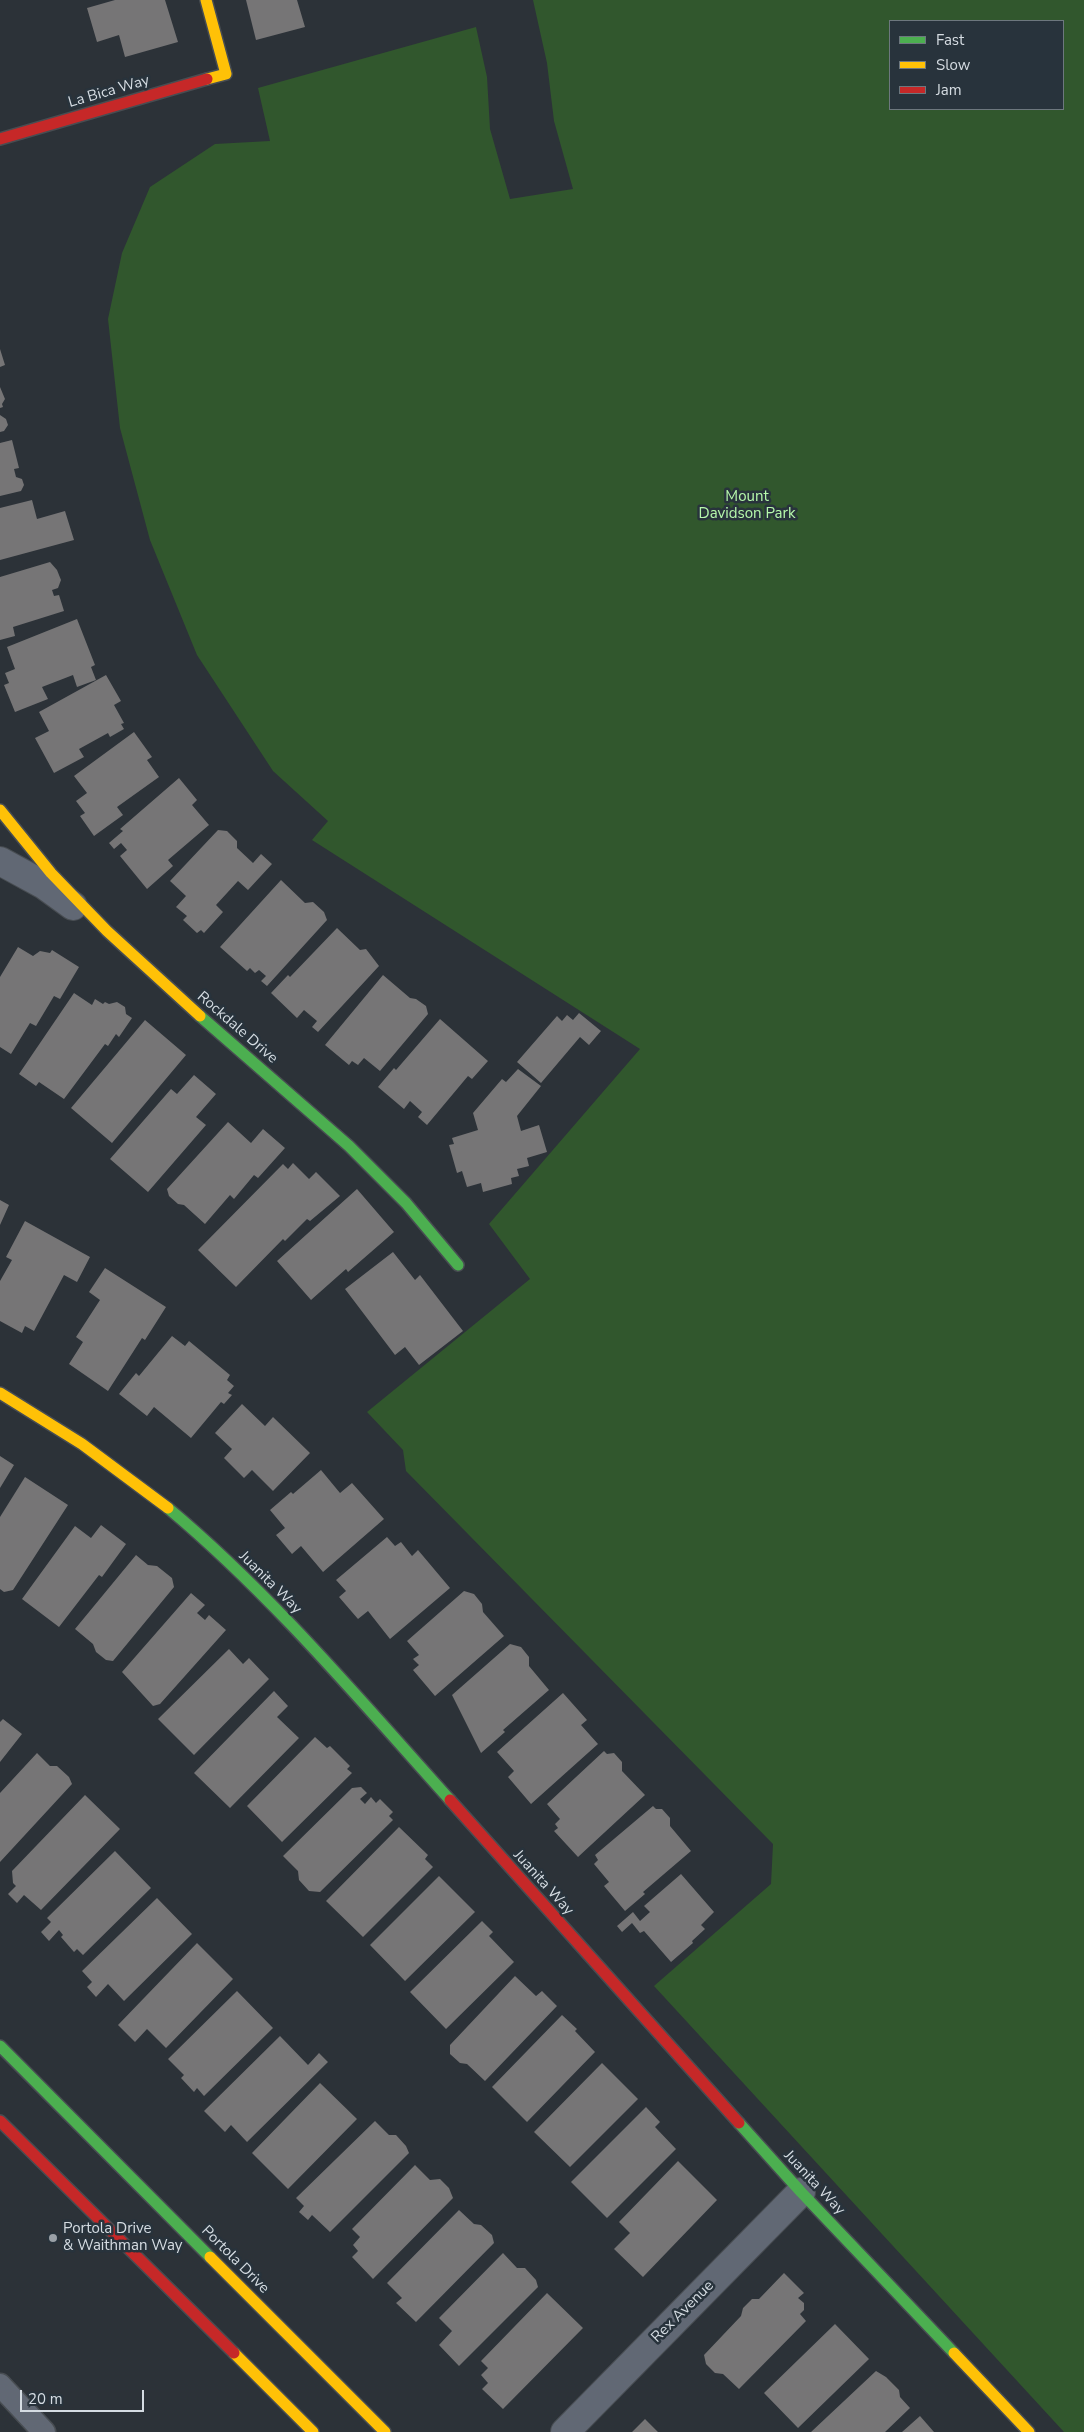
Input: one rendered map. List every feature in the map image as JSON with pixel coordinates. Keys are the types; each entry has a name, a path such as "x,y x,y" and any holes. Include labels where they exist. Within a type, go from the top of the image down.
{"street":[{"name":"La Bica Way","path":"0,139 226,74 206,0"},
{"name":"Rockdale Drive","path":"0,810 96,923 341,1138 407,1203 458,1265"},
{"path":"0,861 44,885 96,923"},
{"name":"Juanita Way","path":"0,1393 78,1441 140,1486 209,1544 275,1609 335,1672 801,2192 1029,2432"},
{"name":"Portola Drive","path":"0,2046 385,2432"},
{"path":"0,2120 313,2432"},
{"name":"Rex Avenue","path":"565,2432 801,2192"}],"lane":[{"path":"0,2385 44,2432"}],"green space":[{"name":"Mount Davidson Park","path":"533,0 1084,0 1084,2432 1064,2432 654,1986 771,1884 773,1844 406,1471 403,1450 367,1412 530,1279 489,1224 640,1049 312,840 328,821 273,771 197,655 150,540 120,428 108,319 122,253 150,187 215,144 270,141 258,88 476,27 487,77 490,129 510,199 573,189 554,121 547,63"}],"building":[{"path":"115,0 165,0 178,42 125,57 119,35 97,42 87,8"},
{"path":"246,0 297,0 305,27 256,40"},
{"path":"0,349 5,365 0,367"},
{"path":"0,387 5,399 2,404 3,407 0,408"},
{"path":"0,415 6,419 8,425 4,431 0,432"},
{"path":"12,440 19,468 14,469 16,477 22,479 24,485 21,491 0,496 0,443"},
{"path":"32,500 37,519 65,511 74,540 0,560 0,508"},
{"path":"50,562 57,570 61,580 58,588 52,590 54,596 59,595 64,611 13,627 15,636 0,640 0,577"},
{"path":"77,619 95,665 91,667 96,680 77,687 73,675 42,687 48,699 15,712 4,685 9,683 5,673 15,669 7,647"},
{"path":"106,675 121,701 114,705 124,723 121,724 124,729 110,737 108,733 79,749 84,757 54,773 35,738 49,731 39,712"},
{"path":"134,732 152,757 147,760 159,777 117,807 123,815 94,836 80,816 85,813 76,801 87,793 74,776"},
{"path":"179,778 197,800 192,805 209,825 168,860 173,866 147,889 120,856 127,850 121,843 114,849 109,843 123,831 120,829"},
{"path":"218,830 227,831 237,841 237,848 253,863 261,854 272,864 248,890 238,881 216,905 223,912 204,933 201,930 197,933 183,920 187,916 176,907 186,896 170,881"},
{"path":"281,880 305,903 313,902 324,912 327,920 267,986 261,981 266,976 259,970 255,973 250,968 247,971 220,947"},
{"path":"337,928 360,950 366,949 379,966 318,1032 312,1027 317,1021 304,1010 297,1018 271,993 288,975 290,977"},
{"path":"18,947 33,956 40,951 50,953 52,950 79,967 60,999 54,996 36,1026 30,1023 11,1054 0,1047 0,977"},
{"path":"383,975 410,998 416,999 426,1006 428,1014 380,1071 364,1058 358,1065 352,1061 349,1065 325,1045"},
{"path":"74,993 92,1005 95,999 103,1004 105,1002 109,1004 117,1002 125,1007 126,1014 132,1018 119,1037 116,1034 108,1046 105,1044 64,1099 39,1082 36,1086 19,1074"},
{"path":"579,1013 601,1031 589,1045 580,1037 541,1083 517,1062 557,1016 562,1021 567,1015 573,1020"},
{"path":"440,1019 488,1061 472,1079 468,1076 427,1125 418,1117 422,1112 410,1101 404,1109 378,1087 394,1068 396,1070"},
{"path":"145,1020 186,1055 112,1143 71,1108"},
{"path":"518,1069 541,1086 517,1116 521,1131 539,1125 547,1152 527,1158 529,1166 517,1169 519,1176 511,1178 512,1184 483,1192 481,1183 467,1187 462,1171 457,1173 449,1145 454,1144 452,1138 478,1130 473,1113 502,1079 506,1082"},
{"path":"194,1075 216,1094 196,1117 206,1125 148,1192 110,1159 171,1089 177,1094"},
{"path":"228,1122 251,1143 263,1129 285,1148 258,1178 254,1175 234,1199 230,1195 205,1224 184,1205 178,1204 169,1196 167,1189"},
{"path":"293,1163 309,1179 316,1172 340,1196 310,1221 307,1219 285,1241 283,1239 236,1287 198,1250 283,1164 288,1169"},
{"path":"357,1189 394,1232 348,1272 346,1269 311,1300 277,1261"},
{"path":"0,1200 9,1205 0,1225"},
{"path":"25,1221 90,1257 77,1282 64,1275 34,1331 25,1326 22,1333 0,1321 0,1281 12,1260 6,1257"},
{"path":"393,1252 415,1280 420,1275 463,1331 419,1365 405,1347 395,1355 345,1289"},
{"path":"105,1268 166,1307 145,1340 142,1338 108,1391 69,1364 83,1342 76,1337 100,1300 89,1292"},
{"path":"172,1336 185,1346 189,1341 230,1375 227,1380 234,1386 228,1393 232,1395 224,1404 221,1402 191,1438 154,1407 147,1416 119,1394 136,1373 139,1376"},
{"path":"242,1404 265,1426 273,1417 310,1453 273,1491 252,1470 244,1478 224,1458 232,1449 215,1433"},
{"path":"0,1456 14,1465 0,1488"},
{"path":"321,1470 340,1493 352,1483 384,1519 323,1572 301,1546 292,1554 276,1535 285,1528 270,1510 291,1492 293,1494"},
{"path":"25,1477 68,1505 13,1590 4,1592 0,1589 0,1517"},
{"path":"101,1525 126,1544 102,1577 99,1575 59,1627 22,1599 75,1526 91,1538"},
{"path":"387,1537 395,1546 401,1542 412,1556 418,1550 450,1588 390,1639 368,1611 358,1619 339,1597 346,1591 336,1580"},
{"path":"136,1555 148,1565 157,1566 172,1578 174,1587 113,1661 106,1660 96,1652 93,1644 75,1629"},
{"path":"464,1591 474,1594 482,1604 483,1612 504,1636 435,1696 413,1670 419,1665 413,1659 419,1655 407,1641"},
{"path":"191,1593 205,1605 197,1613 205,1620 209,1615 226,1630 160,1704 153,1706 122,1672"},
{"path":"510,1644 521,1647 529,1657 529,1666 549,1690 503,1730 505,1732 481,1753 452,1695"},
{"path":"229,1649 243,1664 249,1658 269,1679 194,1755 158,1719"},
{"path":"274,1691 288,1706 277,1717 299,1738 230,1808 194,1773"},
{"path":"563,1693 587,1720 581,1725 598,1744 531,1804 508,1777 514,1771 497,1752"},
{"path":"3,1719 22,1734 0,1762 0,1722"},
{"path":"315,1737 327,1748 330,1746 350,1766 347,1769 352,1773 282,1842 247,1806"},
{"path":"604,1751 607,1754 614,1753 622,1762 622,1771 645,1795 578,1857 554,1831 558,1828 555,1824 560,1819 547,1804"},
{"path":"37,1753 50,1766 57,1766 69,1777 72,1784 0,1862 0,1793"},
{"path":"361,1787 367,1793 360,1799 365,1804 371,1797 376,1803 380,1799 393,1812 389,1816 393,1820 320,1892 309,1891 299,1880 298,1871 283,1856 352,1788"},
{"path":"85,1795 120,1829 41,1910 24,1895 17,1903 8,1894 16,1886 13,1883 12,1871"},
{"path":"653,1806 656,1809 662,1809 670,1818 670,1826 691,1851 643,1892 645,1894 625,1911 604,1886 609,1882 594,1864 598,1860 595,1855"},
{"path":"399,1827 428,1855 425,1859 433,1867 363,1937 326,1901"},
{"path":"115,1851 151,1888 83,1955 77,1949 74,1952 61,1937 63,1935 59,1930 49,1941 41,1932 51,1922 47,1918"},
{"path":"681,1874 714,1912 701,1925 705,1929 692,1941 693,1943 671,1962 644,1931 640,1933 632,1923 622,1932 617,1926 633,1912 640,1921 650,1912 644,1906"},
{"path":"439,1876 475,1912 405,1981 370,1945"},
{"path":"157,1898 192,1934 124,2001 108,1984 96,1997 87,1987 92,1982 82,1971"},
{"path":"482,1921 493,1932 489,1936 514,1962 446,2029 410,1992"},
{"path":"197,1943 233,1979 166,2048 147,2029 135,2042 118,2025"},
{"path":"515,1976 536,1996 542,1991 557,2006 485,2081 467,2064 460,2063 450,2054 450,2045"},
{"path":"237,1991 273,2028 204,2096 197,2088 194,2092 181,2078 184,2075 168,2059"},
{"path":"562,2015 577,2029 575,2031 595,2052 527,2122 492,2087"},
{"path":"280,2036 308,2065 319,2053 328,2062 247,2142 231,2125 225,2132 204,2111"},
{"path":"602,2063 638,2099 570,2167 534,2132"},
{"path":"320,2083 357,2119 288,2189 252,2153"},
{"path":"646,2107 660,2122 655,2127 676,2149 607,2218 571,2182"},
{"path":"375,2121 389,2135 396,2135 406,2146 409,2153 330,2232 312,2215 308,2220 299,2212 304,2206 296,2198"},
{"path":"678,2161 717,2200 643,2277 614,2249 630,2233 619,2222"},
{"path":"415,2165 430,2180 440,2179 449,2188 453,2198 373,2279 352,2257 358,2251 353,2245 360,2237 352,2229"},
{"path":"459,2210 474,2224 481,2225 492,2235 494,2243 416,2322 396,2303 402,2298 387,2283"},
{"path":"503,2253 517,2268 525,2268 536,2280 538,2287 459,2366 439,2345 452,2331 439,2318"},
{"path":"784,2273 804,2293 798,2298 804,2303 804,2310 800,2314 806,2321 739,2389 723,2374 715,2373 706,2364 704,2355 741,2316 743,2308 752,2299 759,2299"},
{"path":"547,2293 583,2328 503,2409 482,2389 488,2383 481,2375 488,2368 481,2361"},
{"path":"835,2324 869,2359 798,2428 764,2393"},
{"path":"876,2371 886,2377 899,2390 900,2397 910,2408 885,2432 811,2432"},
{"path":"920,2416 934,2432 902,2432"},
{"path":"645,2419 658,2432 632,2432"}],"traffic: fast":[{"path":"200,1016 349,1146 406,1203 458,1265"},
{"path":"168,1508 206,1541 279,1612 450,1800"},
{"path":"0,2046 210,2257"},
{"path":"739,2123 801,2192 954,2353"}],"traffic: slow":[{"path":"206,0 226,74 207,79"},
{"path":"0,810 51,873 107,931 200,1016"},
{"path":"0,1393 82,1444 168,1508"},
{"path":"210,2257 385,2432"},
{"path":"234,2353 313,2432"},
{"path":"954,2353 1029,2432"}],"traffic: jam":[{"path":"0,139 207,79"},
{"path":"450,1800 739,2123"},
{"path":"0,2121 234,2353"}],"place":[{"name":"Portola Drive & Waithman Way","path":"53,2238"}]}
